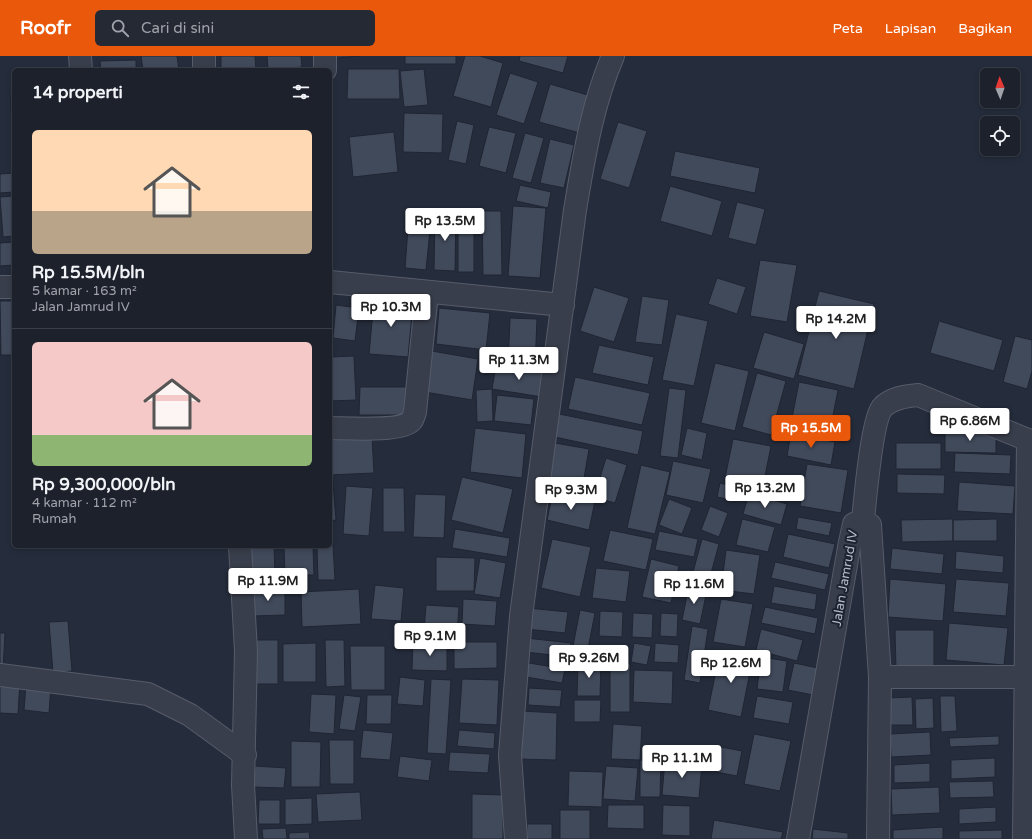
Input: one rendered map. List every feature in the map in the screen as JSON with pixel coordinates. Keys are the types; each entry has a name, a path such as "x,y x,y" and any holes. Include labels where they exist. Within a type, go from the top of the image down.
{"street":[{"path":"80,56 81,68"},
{"path":"204,56 204,68"},
{"path":"325,56 325,68"},
{"path":"516,839 510,755 521,616 586,145 601,84 613,56"},
{"path":"332,282 563,305"},
{"path":"0,287 12,287"},
{"path":"332,428 389,428 404,425 411,421 415,412 427,292"},
{"name":"Jalan Jamrud IV","path":"798,839 850,542 854,524 863,520 875,426 882,408 901,396 918,395 1028,440 1028,677"},
{"path":"863,520 870,525 880,677 878,839"},
{"path":"240,548 246,651 245,755 243,785 246,839"},
{"path":"0,675 148,694 190,715 245,755"},
{"path":"880,677 1028,677 1024,839"}],"building":[{"path":"141,56 177,56 179,68 143,68"},
{"path":"221,56 255,56 256,68 221,68"},
{"path":"267,56 301,56 302,67 268,68"},
{"path":"336,56 361,56 336,58"},
{"path":"405,56 456,56 456,64 405,64"},
{"path":"465,56 480,56 503,63 491,107 453,96"},
{"path":"520,56 568,56 563,73 519,61"},
{"path":"136,60 136,68 101,68 100,61"},
{"path":"348,69 399,69 400,99 347,99"},
{"path":"424,69 428,105 404,107 400,71"},
{"path":"510,73 538,82 524,124 496,115"},
{"path":"550,84 591,96 580,133 539,122"},
{"path":"10,89 12,89 12,110"},
{"path":"404,113 443,114 442,153 403,152"},
{"path":"457,121 474,125 466,164 448,160"},
{"path":"618,122 647,131 629,188 600,179"},
{"path":"489,127 516,133 506,173 479,166"},
{"path":"394,132 398,172 353,177 349,137"},
{"path":"525,133 544,138 531,183 512,178"},
{"path":"550,139 574,145 564,188 540,183"},
{"path":"675,151 760,168 755,193 670,176"},
{"path":"12,173 12,192 0,193 0,174"},
{"path":"520,185 551,192 548,208 516,201"},
{"path":"670,186 722,201 712,236 660,221"},
{"path":"12,196 12,236 3,237 0,197"},
{"path":"737,202 765,209 756,245 728,238"},
{"path":"513,206 546,208 540,278 508,276"},
{"path":"482,211 501,211 502,275 483,275"},
{"path":"435,212 456,213 455,271 434,270"},
{"path":"458,221 474,221 474,272 458,272"},
{"path":"408,228 430,230 426,270 405,268"},
{"path":"12,242 12,265 0,266 0,243"},
{"path":"760,260 797,265 787,322 750,316"},
{"path":"717,278 746,287 737,314 708,304"},
{"path":"594,287 629,298 614,342 580,331"},
{"path":"819,291 874,304 854,389 798,375"},
{"path":"642,296 669,300 662,345 635,342"},
{"path":"374,300 413,303 408,357 369,354"},
{"path":"0,301 12,301 12,355 1,355"},
{"path":"336,305 359,308 355,341 333,338"},
{"path":"439,308 490,313 486,350 436,344"},
{"path":"676,314 708,321 694,386 662,380"},
{"path":"510,318 537,319 535,366 508,365"},
{"path":"939,321 1003,340 994,371 930,353"},
{"path":"764,332 804,344 794,379 753,368"},
{"path":"1015,336 1032,340 1032,371 1027,389 1003,382"},
{"path":"599,345 654,357 648,385 592,373"},
{"path":"426,350 478,359 472,400 419,391"},
{"path":"354,356 356,400 332,401 332,357"},
{"path":"715,363 749,371 735,431 701,423"},
{"path":"496,365 546,373 542,397 492,389"},
{"path":"757,373 786,381 771,435 742,427"},
{"path":"575,377 650,393 642,425 568,409"},
{"path":"799,382 838,390 830,431 791,423"},
{"path":"360,387 409,387 409,415 359,415"},
{"path":"669,388 686,390 678,458 660,456"},
{"path":"492,389 493,421 477,422 476,390"},
{"path":"497,395 534,399 531,425 494,421"},
{"path":"559,414 643,431 638,455 555,437"},
{"path":"475,428 526,434 522,478 470,472"},
{"path":"687,428 707,433 702,460 681,455"},
{"path":"945,432 996,433 996,453 945,452"},
{"path":"791,433 835,442 831,465 787,456"},
{"path":"372,436 374,473 332,475 332,438"},
{"path":"733,439 771,446 763,486 725,478"},
{"path":"555,443 589,449 583,484 548,477"},
{"path":"896,443 941,443 941,469 896,469"},
{"path":"955,453 1011,455 1010,474 954,472"},
{"path":"606,458 627,465 615,503 594,497"},
{"path":"673,461 711,469 703,503 666,495"},
{"path":"807,464 848,470 841,513 800,506"},
{"path":"641,465 670,472 655,534 627,528"},
{"path":"897,474 945,475 944,494 897,493"},
{"path":"462,477 513,489 503,533 451,520"},
{"path":"959,482 1015,486 1013,514 957,511"},
{"path":"332,483 333,483 336,520 332,521"},
{"path":"720,483 740,488 737,501 717,497"},
{"path":"346,486 373,488 369,536 343,534"},
{"path":"383,488 404,488 405,532 383,532"},
{"path":"553,492 595,501 589,530 547,520"},
{"path":"749,493 787,504 781,525 743,514"},
{"path":"415,494 446,495 444,538 413,537"},
{"path":"669,499 692,508 682,534 659,525"},
{"path":"710,506 728,513 719,537 701,530"},
{"path":"798,517 832,523 829,536 796,529"},
{"path":"742,519 775,527 768,552 736,545"},
{"path":"953,519 953,541 902,542 901,520"},
{"path":"997,519 997,541 953,541 953,520"},
{"path":"455,529 510,538 507,557 452,548"},
{"path":"610,530 653,539 646,570 603,561"},
{"path":"659,531 698,539 694,557 655,550"},
{"path":"788,534 835,544 829,568 783,557"},
{"path":"552,539 591,547 580,597 541,588"},
{"path":"702,539 719,544 710,577 693,572"},
{"path":"332,545 335,580 318,580 317,548 332,548"},
{"path":"248,548 274,548 275,576 249,576"},
{"path":"284,548 313,548 314,575 285,575"},
{"path":"892,548 944,554 942,574 890,569"},
{"path":"726,550 760,555 754,594 721,590"},
{"path":"956,551 1004,556 1003,573 955,569"},
{"path":"436,557 475,558 474,591 436,591"},
{"path":"480,558 506,563 500,598 474,594"},
{"path":"651,559 679,566 671,603 642,597"},
{"path":"775,562 829,574 825,590 771,578"},
{"path":"596,568 630,571 626,602 592,598"},
{"path":"890,579 946,584 943,621 888,617"},
{"path":"956,579 1009,583 1006,616 953,612"},
{"path":"375,585 404,588 401,621 371,619"},
{"path":"689,586 707,590 700,624 682,620"},
{"path":"774,586 817,594 815,610 771,603"},
{"path":"251,589 285,589 285,615 252,616"},
{"path":"359,589 361,624 302,627 301,592"},
{"path":"463,599 497,601 495,626 462,624"},
{"path":"721,599 753,604 745,647 713,642"},
{"path":"426,605 459,607 457,633 424,631"},
{"path":"765,607 818,618 815,634 761,623"},
{"path":"528,608 568,612 565,633 526,629"},
{"path":"580,610 595,613 587,654 572,651"},
{"path":"600,611 623,612 622,637 599,636"},
{"path":"633,613 653,614 652,638 632,637"},
{"path":"661,613 678,614 677,637 660,636"},
{"path":"68,621 72,671 53,673 49,622"},
{"path":"949,623 1008,628 1004,665 946,660"},
{"path":"692,626 708,629 700,683 684,680"},
{"path":"761,629 803,640 797,661 756,650"},
{"path":"895,630 934,630 934,669 896,669"},
{"path":"0,633 5,633 3,671 0,671"},
{"path":"526,638 571,643 570,657 525,652"},
{"path":"255,640 278,640 278,684 254,684"},
{"path":"325,640 344,640 345,686 326,687"},
{"path":"413,642 447,643 447,671 412,670"},
{"path":"454,642 497,642 497,668 454,669"},
{"path":"316,643 316,682 283,682 283,644"},
{"path":"634,643 651,646 647,665 631,662"},
{"path":"655,643 679,645 678,663 654,662"},
{"path":"350,646 385,646 385,690 351,690"},
{"path":"720,651 753,657 741,717 708,710"},
{"path":"761,657 787,661 783,692 757,689"},
{"path":"578,662 601,663 600,696 577,696"},
{"path":"529,663 565,669 562,683 526,677"},
{"path":"610,663 630,663 630,712 610,712"},
{"path":"794,663 818,668 813,695 788,690"},
{"path":"634,670 673,671 672,704 633,702"},
{"path":"400,677 425,680 423,706 397,704"},
{"path":"431,679 451,680 446,754 427,753"},
{"path":"462,679 499,680 497,725 459,723"},
{"path":"0,680 20,681 18,714 0,713"},
{"path":"26,684 51,686 49,713 24,710"},
{"path":"529,688 562,690 560,707 528,705"},
{"path":"311,694 336,695 334,734 309,732"},
{"path":"344,695 361,697 355,731 339,729"},
{"path":"367,695 392,695 391,724 366,724"},
{"path":"757,696 793,702 789,724 753,718"},
{"path":"940,696 955,696 957,731 941,732"},
{"path":"912,697 913,725 889,725 888,698"},
{"path":"933,698 934,728 916,729 915,699"},
{"path":"574,700 601,700 600,722 574,722"},
{"path":"521,711 557,713 556,760 519,759"},
{"path":"613,724 642,726 640,760 611,759"},
{"path":"363,730 393,733 390,760 360,758"},
{"path":"459,730 495,733 494,749 457,746"},
{"path":"930,732 931,755 891,757 890,734"},
{"path":"754,734 791,741 780,791 744,784"},
{"path":"999,736 999,745 950,747 949,738"},
{"path":"329,740 354,740 354,784 330,784"},
{"path":"291,741 321,742 320,787 291,787"},
{"path":"721,747 742,751 737,776 716,772"},
{"path":"450,752 490,754 488,773 448,771"},
{"path":"400,756 432,760 429,781 397,777"},
{"path":"995,758 995,777 951,779 951,760"},
{"path":"640,760 661,761 660,797 640,797"},
{"path":"665,760 702,763 699,798 662,795"},
{"path":"930,763 930,782 894,783 894,765"},
{"path":"255,766 286,768 284,788 253,787"},
{"path":"606,766 638,768 635,801 603,799"},
{"path":"569,771 603,772 602,807 568,806"},
{"path":"993,781 994,797 950,798 949,782"},
{"path":"939,787 940,813 892,815 891,789"},
{"path":"360,792 362,820 318,822 316,794"},
{"path":"472,794 503,795 503,839 472,839"},
{"path":"312,798 312,824 285,825 285,799"},
{"path":"259,800 280,800 280,824 258,824"},
{"path":"608,805 644,805 644,829 607,828"},
{"path":"663,805 690,806 690,836 662,835"},
{"path":"996,807 996,822 959,824 959,809"},
{"path":"560,810 590,810 590,839 560,839"},
{"path":"714,820 783,832 781,839 711,839"},
{"path":"527,824 552,824 552,839 527,839"},
{"path":"943,827 943,839 893,839 893,830"},
{"path":"286,828 287,839 263,839 262,829"},
{"path":"813,829 848,833 848,839 812,839"},
{"path":"1002,830 1002,839 959,839 959,831"},
{"path":"309,832 310,839 289,839 289,833"}]}
